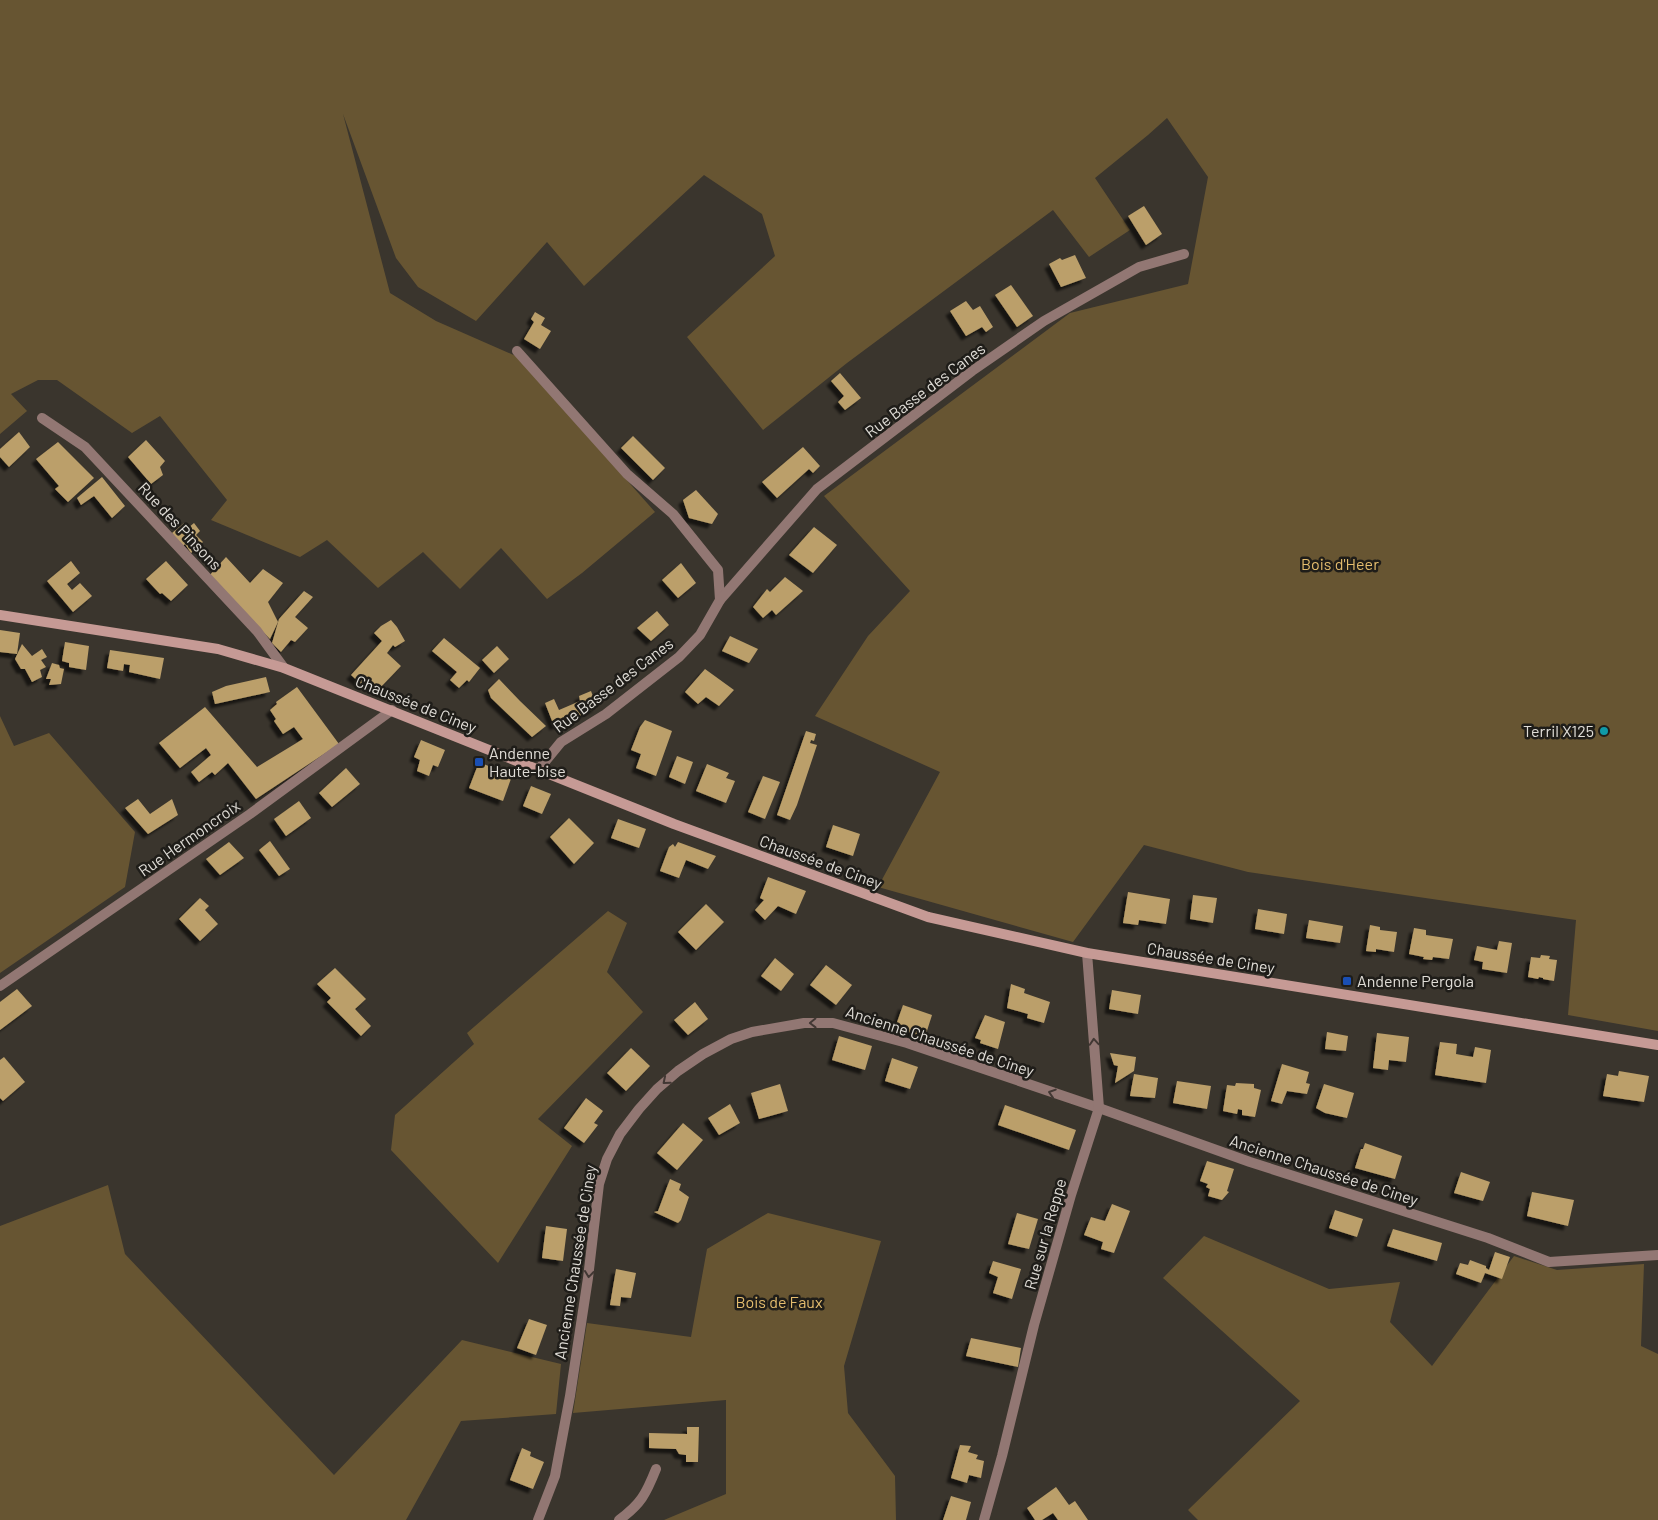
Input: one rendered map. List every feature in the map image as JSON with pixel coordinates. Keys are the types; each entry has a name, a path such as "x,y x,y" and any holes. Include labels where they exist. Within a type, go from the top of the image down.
{"main road":[{"name":"Chaussée de Ciney","path":"0,615 218,649 284,668 674,824 928,917 1087,953 1658,1045"}],"street":[{"name":"Rue Basse des Canes","path":"539,769 561,742 606,714 678,657 700,635 720,600 817,489 972,371 1044,321 1139,266 1184,254"},
{"path":"517,350 627,474 673,514 718,570 720,600"},
{"name":"Rue des Pinsons","path":"42,418 85,447 257,631 284,668"},
{"name":"Rue Hermoncroix","path":"0,986 250,814 392,710"},
{"name":"Rue sur la Reppe","path":"984,1520 1002,1456 1034,1325 1071,1196 1099,1108 1087,953"},
{"name":"Ancienne Chaussée de Ciney","path":"538,1520 555,1476 570,1396 588,1278 599,1184 607,1159 620,1134 657,1089 678,1071 703,1054 731,1039 752,1032 804,1023 833,1023 907,1043 1099,1108 1250,1162 1488,1238 1549,1262 1658,1255"},
{"path":"620,1520 634,1509 647,1492 656,1470"}],"green space":[{"name":"Bois d'Heer","path":"0,0 1658,0 1658,1031 1568,1015 1576,920 1248,872 1144,845 1073,942 878,887 940,772 815,716 868,636 910,591 824,496 1070,313 1188,284 1208,177 1167,118 1095,178 1130,230 1089,257 1053,210 847,363 763,430 687,337 775,256 762,214 704,175 584,286 547,242 476,321 418,287 396,258 343,114 390,293 436,321 518,357 655,512 582,573 547,599 501,548 460,589 423,552 378,588 327,540 300,557 211,520 227,500 160,416 132,433 57,380 38,380 11,394 27,411 0,434"},
{"path":"0,716 14,746 49,733 135,832 125,887 0,973"},
{"path":"608,911 627,923 607,972 643,1012 538,1119 572,1146 498,1263 391,1150 395,1115 474,1044 467,1033"},
{"path":"108,1185 125,1254 334,1475 462,1340 561,1364 556,1414 461,1421 406,1520 0,1520 0,1226"},
{"name":"Bois de Faux","path":"768,1213 881,1241 844,1366 848,1413 895,1476 896,1520 664,1520 726,1494 726,1400 573,1413 587,1323 691,1337 707,1249"},
{"path":"1204,1236 1329,1289 1400,1282 1390,1322 1432,1366 1514,1256 1557,1270 1644,1264 1641,1346 1658,1354 1658,1520 1198,1520 1188,1510 1300,1401 1163,1278"}],"building":[{"path":"1144,206 1162,234 1146,245 1128,216"},
{"path":"1075,255 1086,278 1061,287 1049,264 1060,258 1062,260"},
{"path":"1011,285 1033,316 1017,327 995,295"},
{"path":"966,301 973,310 980,306 993,327 986,332 982,327 966,336 950,311"},
{"path":"535,312 545,318 541,325 551,331 540,349 524,339 534,322 531,319"},
{"path":"840,373 861,398 845,410 838,402 844,396 831,381"},
{"path":"19,432 30,447 9,467 0,457 0,449"},
{"path":"633,436 665,468 653,480 621,448"},
{"path":"146,440 165,461 160,467 163,475 151,484 128,457"},
{"path":"58,442 94,478 68,502 55,489 59,486 36,459"},
{"path":"803,447 820,466 813,473 809,469 777,498 762,482"},
{"path":"102,477 125,506 112,518 94,496 81,505 77,498"},
{"path":"696,490 718,514 712,524 689,518 683,500"},
{"path":"184,523 188,528 194,523 200,531 196,535 203,542 191,553 185,544 182,547 172,533"},
{"path":"814,527 837,545 813,573 789,555"},
{"path":"226,557 250,583 263,569 283,583 268,602 278,622 270,639 209,576"},
{"path":"71,561 80,573 67,584 72,590 80,583 92,596 73,612 47,581"},
{"path":"166,561 188,585 171,601 162,593 160,594 146,579"},
{"path":"681,563 696,583 678,598 662,580"},
{"path":"785,577 803,591 776,615 772,610 763,618 753,607 767,589 770,592"},
{"path":"304,591 313,597 295,617 308,628 295,642 291,640 281,652 272,643 279,619"},
{"path":"657,611 669,625 651,641 637,628"},
{"path":"391,620 405,641 395,647 393,645 387,653 401,666 378,690 366,679 361,684 351,675 382,641 374,633"},
{"path":"0,630 20,633 17,654 0,652"},
{"path":"730,636 758,649 749,663 722,651"},
{"path":"444,638 480,668 469,682 467,680 459,688 450,680 457,672 432,651"},
{"path":"65,642 89,646 86,670 69,667 69,663 62,661"},
{"path":"22,644 32,656 42,649 47,657 41,660 46,667 40,670 42,677 32,682 25,669 21,669 15,659"},
{"path":"497,646 509,659 494,673 482,660"},
{"path":"110,650 164,658 160,679 129,672 130,665 124,664 123,671 107,668"},
{"path":"52,663 64,669 61,684 49,685 51,679 46,679"},
{"path":"705,669 734,690 719,706 706,697 698,704 685,692"},
{"path":"266,677 270,692 215,704 212,692 226,686"},
{"path":"499,679 546,726 532,737 491,698 488,690"},
{"path":"297,687 339,744 256,799 228,763 215,775 212,772 199,782 191,772 211,755 206,748 180,768 159,743 205,707 257,767 303,739 294,727 283,734 274,721 276,719 270,710 277,704 276,702"},
{"path":"591,691 597,707 554,726 545,703 554,699 559,710 580,701 579,696"},
{"path":"645,720 672,731 656,776 636,768 641,754 631,750 640,727"},
{"path":"806,731 816,734 814,741 811,740 810,743 817,745 797,805 790,820 777,815"},
{"path":"421,740 445,750 438,767 433,765 429,776 417,771 420,760 414,757"},
{"path":"677,756 693,762 685,784 669,777"},
{"path":"479,762 512,776 503,801 469,788"},
{"path":"707,764 729,773 726,778 735,781 726,803 696,791"},
{"path":"346,768 360,784 332,807 319,793"},
{"path":"763,776 780,782 765,819 748,812"},
{"path":"531,786 551,794 542,814 523,806"},
{"path":"138,799 150,814 172,799 178,815 148,834 125,808"},
{"path":"299,801 311,818 286,836 274,819"},
{"path":"569,818 594,843 574,864 550,837"},
{"path":"618,819 646,829 639,848 611,838"},
{"path":"833,825 860,834 853,856 826,847"},
{"path":"270,841 290,869 279,876 259,850"},
{"path":"229,842 244,858 220,875 206,859"},
{"path":"678,842 716,856 708,869 686,860 679,878 660,871 669,847 673,844 675,847"},
{"path":"768,877 806,891 796,914 778,906 765,920 755,910 764,900 760,898"},
{"path":"1128,892 1170,899 1166,924 1139,920 1138,925 1123,923"},
{"path":"1193,895 1217,898 1213,923 1190,919"},
{"path":"200,898 209,906 205,910 218,924 200,941 179,919"},
{"path":"706,904 724,922 696,950 678,932"},
{"path":"1258,909 1287,914 1284,934 1255,929"},
{"path":"1309,920 1343,926 1340,943 1306,938"},
{"path":"1370,925 1380,927 1380,930 1397,932 1394,952 1376,949 1376,952 1366,951"},
{"path":"1414,928 1426,930 1426,935 1453,939 1449,959 1433,957 1432,960 1423,959 1424,957 1409,954"},
{"path":"1499,941 1512,943 1507,973 1482,969 1483,962 1474,960 1477,946 1497,950"},
{"path":"1541,955 1550,956 1549,959 1557,960 1554,981 1539,977 1538,979 1528,977 1531,957 1540,958"},
{"path":"775,958 794,974 781,991 761,976"},
{"path":"826,965 852,985 836,1005 810,985"},
{"path":"335,968 366,999 355,1009 371,1026 361,1036 327,1002 331,998 317,984"},
{"path":"1011,984 1025,989 1024,993 1050,1002 1044,1023 1027,1018 1028,1014 1007,1008"},
{"path":"17,989 32,1006 0,1030 0,1002"},
{"path":"1112,990 1141,995 1138,1014 1109,1009"},
{"path":"695,1002 708,1019 688,1035 674,1020"},
{"path":"903,1005 932,1015 925,1037 895,1028"},
{"path":"985,1015 1005,1022 998,1049 980,1043 981,1040 975,1038"},
{"path":"1327,1032 1348,1036 1346,1051 1325,1049"},
{"path":"1377,1033 1409,1037 1406,1062 1389,1060 1388,1070 1373,1068"},
{"path":"839,1036 872,1046 865,1070 832,1060"},
{"path":"1440,1042 1457,1044 1456,1054 1473,1057 1475,1047 1491,1050 1486,1083 1435,1075"},
{"path":"631,1048 650,1066 626,1091 607,1073"},
{"path":"1110,1053 1136,1057 1134,1071 1115,1083 1118,1066 1114,1065"},
{"path":"4,1057 25,1082 3,1101 0,1098 0,1060"},
{"path":"892,1058 918,1067 910,1089 885,1081"},
{"path":"1282,1064 1309,1072 1306,1083 1310,1084 1307,1094 1287,1091 1282,1104 1271,1101"},
{"path":"1619,1071 1649,1076 1644,1102 1603,1096 1607,1074 1618,1076"},
{"path":"1134,1074 1158,1078 1155,1098 1130,1096"},
{"path":"1177,1081 1211,1086 1207,1109 1173,1103"},
{"path":"1236,1083 1254,1084 1254,1088 1261,1090 1255,1117 1242,1115 1242,1110 1238,1109 1237,1114 1223,1111 1227,1085 1235,1086"},
{"path":"780,1084 788,1111 759,1119 751,1093"},
{"path":"1324,1084 1354,1093 1347,1118 1325,1113 1316,1108"},
{"path":"586,1098 603,1111 594,1123 598,1125 584,1143 564,1128"},
{"path":"730,1104 740,1123 719,1135 708,1118"},
{"path":"1005,1105 1076,1130 1069,1150 998,1125"},
{"path":"683,1123 703,1140 677,1170 657,1153"},
{"path":"1365,1143 1402,1156 1395,1179 1355,1168"},
{"path":"1207,1161 1234,1169 1227,1191 1229,1192 1222,1200 1208,1196 1210,1189 1206,1187 1208,1184 1200,1181"},
{"path":"1461,1172 1490,1182 1483,1201 1454,1193"},
{"path":"670,1179 681,1184 679,1190 689,1197 681,1220 678,1223 654,1212 658,1211"},
{"path":"1532,1192 1574,1200 1568,1226 1527,1216"},
{"path":"1112,1204 1130,1211 1114,1253 1101,1249 1103,1242 1084,1235 1091,1217 1105,1221"},
{"path":"1335,1210 1363,1219 1357,1237 1329,1228"},
{"path":"1017,1213 1038,1219 1029,1249 1008,1244"},
{"path":"546,1226 567,1229 563,1261 542,1258"},
{"path":"1393,1229 1442,1243 1437,1261 1387,1246"},
{"path":"1495,1252 1510,1257 1502,1279 1485,1273 1481,1283 1456,1274 1460,1263 1468,1265 1470,1260 1486,1266 1489,1270"},
{"path":"993,1261 1021,1269 1012,1299 993,1293 998,1277 989,1273"},
{"path":"616,1269 636,1273 631,1298 621,1297 620,1306 610,1305"},
{"path":"529,1319 547,1325 536,1355 517,1348"},
{"path":"971,1338 1021,1348 1018,1367 966,1356"},
{"path":"687,1427 699,1427 698,1462 686,1462 686,1455 679,1454 676,1449 649,1448 649,1433 687,1434"},
{"path":"960,1445 971,1446 968,1452 978,1455 976,1459 984,1461 981,1478 969,1475 967,1483 951,1478"},
{"path":"522,1448 531,1452 530,1456 544,1462 533,1489 510,1480"},
{"path":"1056,1487 1069,1505 1075,1501 1088,1520 1058,1520 1053,1513 1042,1520 1035,1520 1027,1508"},
{"path":"951,1496 971,1502 966,1520 943,1520"}],"place":[{"name":"Terril X125","path":"1604,731"},
{"name":"Andenne Haute-bise","path":"479,762"},
{"name":"Andenne Pergola","path":"1347,981"}]}
